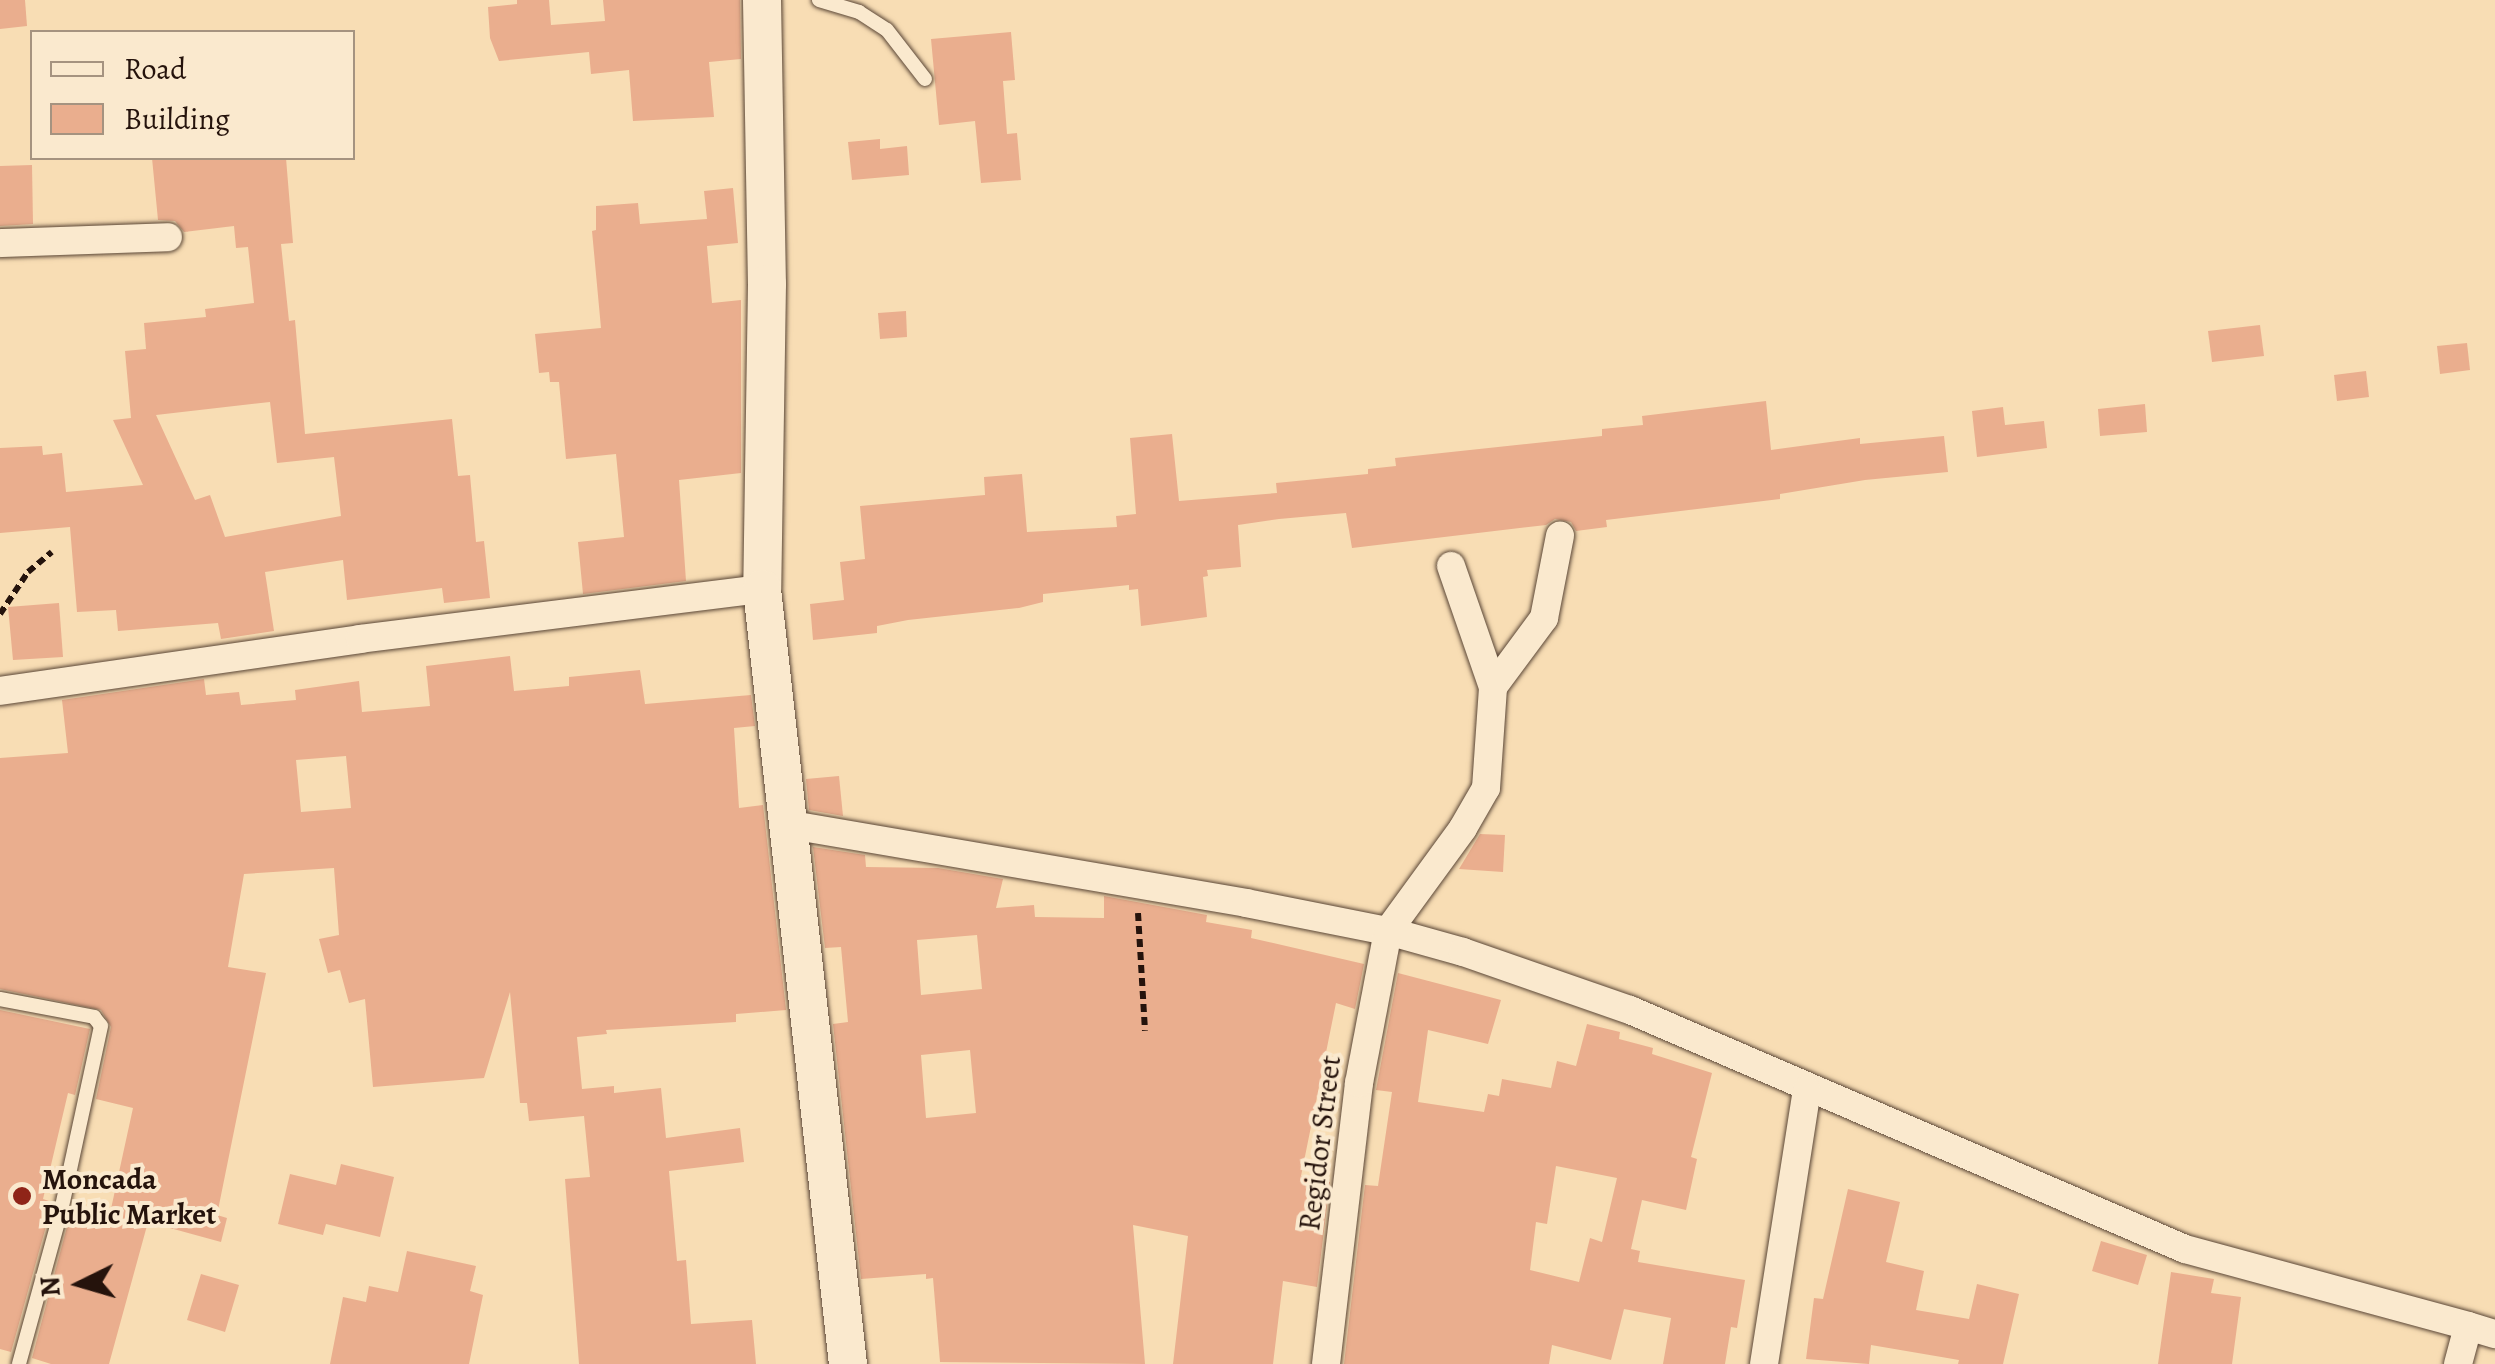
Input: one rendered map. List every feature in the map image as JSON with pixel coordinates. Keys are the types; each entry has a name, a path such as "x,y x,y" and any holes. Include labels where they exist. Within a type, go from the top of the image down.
{"street":[{"path":"762,0 767,284 762,588 848,1364"},
{"path":"0,244 168,237"},
{"path":"1493,687 1544,618 1560,536"},
{"path":"1388,931 1463,828 1486,788 1493,687 1450,566"},
{"path":"0,691 360,639 762,588"},
{"path":"791,825 1388,931 1544,978 1630,1010 1807,1090 2185,1250 2482,1330 2458,1364"},
{"name":"Regidor Street","path":"1326,1364 1359,1083 1388,931"},
{"path":"1764,1364 1807,1090"}],"lane":[{"path":"819,0 859,12 887,30 906,48 925,78"},
{"path":"0,999 94,1017 101,1026 60,1215 19,1364"}],"path":[{"path":"0,614 28,572 52,552"},
{"path":"1136,886 1144,1032"}],"building":[{"path":"0,0 25,0 27,26 0,29"},
{"path":"517,0 549,0 551,25 605,21 603,0 740,0 741,59 709,62 714,117 633,121 629,70 591,74 589,52 499,61 490,38 488,7 517,4"},
{"path":"1011,32 1015,80 1003,81 1007,134 1017,133 1021,180 981,183 975,121 939,125 931,39"},
{"path":"880,139 880,149 907,146 909,175 852,180 848,142"},
{"path":"152,160 286,160 293,243 281,244 289,321 295,320 305,434 452,419 458,476 470,475 476,542 484,541 490,598 444,603 442,588 347,600 343,560 265,572 274,631 221,639 218,623 118,631 116,610 77,612 70,527 0,533 0,448 42,446 43,455 62,453 66,492 143,485 113,420 131,418 125,351 146,349 144,323 206,317 205,309 254,303 248,247 236,248 234,226 184,232 175,221 158,220","holes":["270,402 277,463 334,457 341,516 225,537 210,495 195,500 156,415"]},
{"path":"32,165 33,224 0,226 0,166"},
{"path":"733,188 738,243 707,246 712,303 741,300 741,473 679,480 686,581 583,594 578,542 624,537 616,454 566,459 559,382 550,382 549,372 539,373 535,334 601,328 592,231 596,230 596,206 638,203 640,224 707,219 704,191"},
{"path":"906,311 907,337 880,339 878,313"},
{"path":"2260,325 2264,356 2212,362 2208,331"},
{"path":"2467,343 2470,370 2440,374 2437,346"},
{"path":"2366,371 2369,397 2337,401 2334,375"},
{"path":"1766,401 1771,450 1860,438 1860,444 1944,436 1948,472 1865,480 1780,494 1780,499 1606,520 1607,527 1576,531 1571,522 1555,519 1546,525 1352,548 1346,513 1238,525 1241,567 1207,570 1208,576 1203,577 1207,617 1141,626 1138,589 1129,590 1129,585 1043,594 1043,602 1019,608 908,620 877,626 877,633 813,640 810,604 844,600 840,562 865,559 860,506 985,495 984,477 1022,474 1027,532 1117,527 1116,516 1136,514 1130,438 1172,434 1179,501 1277,493 1276,483 1368,474 1368,469 1396,466 1395,458 1602,436 1602,429 1643,425 1642,416"},
{"path":"2145,404 2147,432 2100,436 2098,409"},
{"path":"2003,407 2005,425 2044,421 2047,448 1977,457 1972,411"},
{"path":"59,603 63,657 13,660 8,607"},
{"path":"510,656 514,691 569,686 569,677 640,670 645,704 751,695 755,726 734,728 739,808 763,805 786,1010 736,1014 736,1022 606,1030 607,1034 577,1037 582,1089 614,1086 614,1093 661,1088 666,1138 740,1128 744,1162 669,1171 677,1261 686,1260 691,1324 752,1320 756,1364 579,1364 565,1179 590,1177 584,1116 529,1121 527,1103 520,1103 510,992 484,1078 373,1087 365,999 349,1003 340,970 328,973 319,939 339,935 334,868 244,874 228,967 266,973 217,1215 227,1218 221,1242 148,1222 109,1364 51,1364 32,1358 72,1208 109,1218 133,1108 96,1099 111,1027 101,1010 0,989 0,758 68,753 62,700 204,679 206,695 239,692 241,705 296,700 295,690 359,681 362,712 430,706 426,666","holes":["346,756 351,808 301,812 296,760"]},
{"path":"839,776 843,816 809,810 806,779"},
{"path":"1480,834 1505,835 1503,872 1459,869"},
{"path":"813,847 865,855 866,867 938,868 1003,879 996,908 1034,905 1035,917 1104,918 1104,896 1207,915 1206,922 1252,930 1251,938 1364,964 1355,1009 1336,1003 1301,1176 1330,1182 1317,1287 1283,1281 1273,1364 1173,1364 1188,1236 1133,1225 1145,1364 940,1362 933,1278 926,1279 926,1274 861,1279 833,1024 848,1022 841,947 825,948","holes":["977,935 982,989 921,995 917,940","970,1050 976,1113 926,1118 921,1055"]},
{"path":"1398,973 1501,1000 1488,1044 1428,1030 1418,1102 1484,1112 1488,1094 1499,1096 1502,1079 1551,1088 1557,1061 1576,1066 1587,1024 1620,1032 1619,1039 1653,1048 1652,1054 1712,1073 1691,1157 1697,1159 1686,1210 1642,1200 1631,1249 1640,1251 1638,1262 1745,1280 1737,1328 1731,1327 1725,1364 1663,1364 1671,1318 1624,1309 1611,1360 1552,1345 1549,1364 1344,1364 1365,1185 1378,1186 1392,1092 1376,1090","holes":["1556,1166 1617,1178 1602,1242 1590,1238 1579,1282 1530,1270 1536,1222 1547,1224"]},
{"name":"Moncada Public Market","path":"0,1010 90,1029 75,1095 68,1093 43,1199 52,1202 50,1212 11,1352 0,1349"},
{"path":"341,1164 394,1177 380,1237 326,1224 323,1235 278,1224 290,1174 336,1185"},
{"path":"1848,1189 1900,1202 1886,1262 1924,1271 1916,1310 1969,1319 1977,1284 2019,1294 2003,1364 1958,1364 1959,1360 1871,1345 1869,1364 1806,1359 1814,1298 1823,1299"},
{"path":"2101,1241 2147,1255 2138,1285 2092,1271"},
{"path":"407,1251 476,1266 470,1291 483,1295 469,1364 330,1364 343,1297 366,1302 369,1286 398,1292"},
{"path":"2171,1272 2214,1279 2211,1293 2241,1297 2232,1364 2158,1364"},
{"path":"201,1274 239,1285 225,1332 187,1320"}],"place":[{"name":"Moncada Public Market","path":"22,1196"}]}
